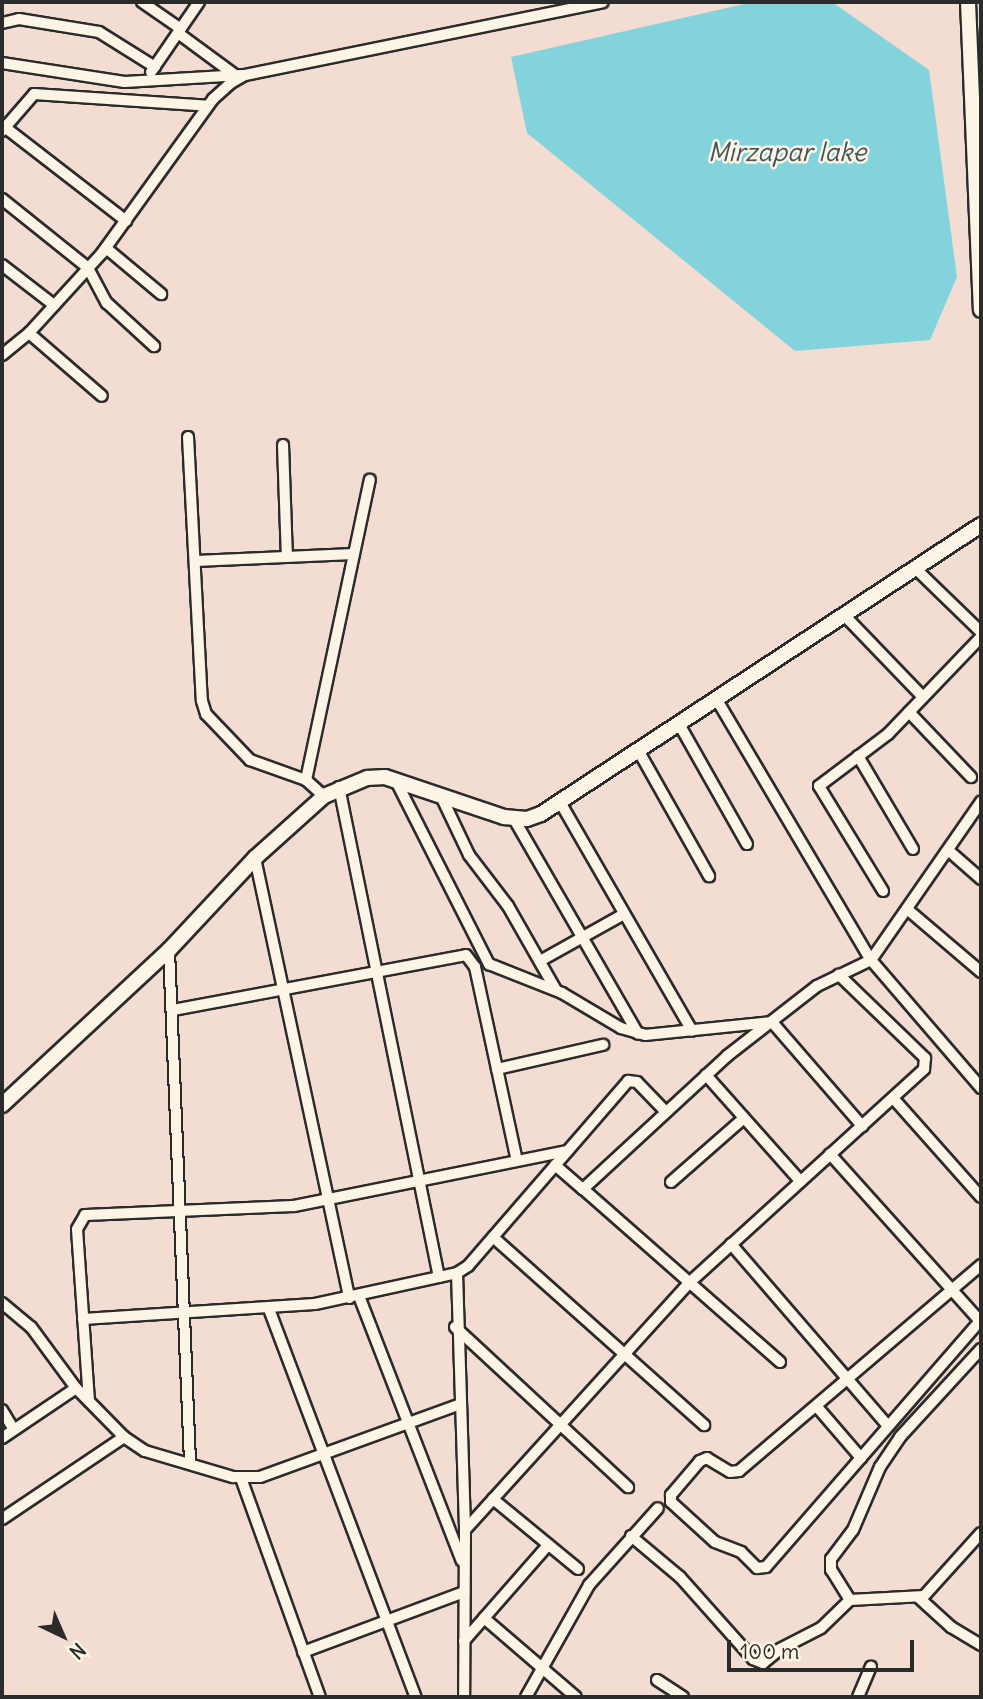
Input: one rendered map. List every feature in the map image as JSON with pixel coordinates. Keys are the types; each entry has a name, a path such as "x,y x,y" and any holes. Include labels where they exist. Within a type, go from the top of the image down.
{"street":[{"path":"142,2 240,75"},
{"path":"145,81 199,2"},
{"path":"2,63 93,79 145,81 240,75 603,2"},
{"path":"968,2 981,310"},
{"path":"2,23 19,19 99,32 155,67"},
{"path":"2,340 6,351 29,333 106,248 208,106 220,91 240,75"},
{"path":"126,222 3,128 34,94 208,106"},
{"path":"2,199 88,268 107,303 154,346"},
{"path":"106,248 161,294"},
{"path":"2,265 54,305"},
{"path":"29,333 102,396"},
{"path":"188,437 202,701 206,714 250,760 306,780 324,796"},
{"path":"283,445 287,557"},
{"path":"306,780 370,480"},
{"path":"2,1105 169,950 255,858 324,796 339,787 366,778 395,779 514,819 541,814 981,525"},
{"path":"194,561 354,554"},
{"path":"916,569 981,632"},
{"path":"845,616 923,697"},
{"path":"883,891 820,793 823,782 909,712 981,637"},
{"path":"717,700 872,960 981,1088"},
{"path":"909,712 971,777"},
{"path":"679,724 747,844"},
{"path":"638,750 709,876"},
{"path":"858,756 913,849"},
{"path":"395,779 482,957 496,968 555,990 638,1034 692,1031 772,1021"},
{"path":"339,787 439,1277"},
{"path":"441,796 468,855 501,896 555,990"},
{"path":"560,802 692,1031"},
{"path":"583,1189 706,1075 772,1021 839,975 872,960 981,802"},
{"path":"514,819 638,1034"},
{"path":"948,850 981,879"},
{"path":"255,858 328,1199 354,1297 409,1423 464,1568"},
{"path":"907,909 981,972"},
{"path":"540,961 624,914"},
{"path":"169,950 183,1209 190,1461"},
{"path":"173,1010 282,992 375,969 456,954 470,956 517,1161"},
{"path":"465,1530 625,1350 689,1283 924,1069 927,1061 839,975"},
{"path":"772,1021 862,1126"},
{"path":"497,1069 603,1045"},
{"path":"972,1076 981,1067"},
{"path":"706,1075 800,1181"},
{"path":"83,1319 186,1311 269,1309 354,1297 457,1273 493,1237 628,1081 636,1082 666,1112"},
{"path":"893,1098 981,1197"},
{"path":"671,1182 744,1118"},
{"path":"89,1401 77,1229 80,1219 91,1213 294,1206 568,1151"},
{"path":"830,1154 952,1291 981,1321 762,1568 741,1552 715,1542 671,1502 671,1495 700,1461 707,1458 730,1472 739,1471 818,1408 952,1291 981,1265"},
{"path":"555,1165 780,1362"},
{"path":"493,1237 625,1350 704,1425"},
{"path":"731,1244 851,1379 888,1426"},
{"path":"457,1273 455,1327 465,1530 464,1697"},
{"path":"2,1303 31,1327 76,1388 124,1437 145,1451 190,1461 241,1478 260,1477 458,1405"},
{"path":"269,1309 389,1619 416,1697"},
{"path":"455,1327 628,1487"},
{"path":"850,1600 831,1570 831,1559 853,1530 880,1467 900,1437 981,1349"},
{"path":"2,1438 76,1388"},
{"path":"818,1408 861,1458"},
{"path":"2,1410 14,1430"},
{"path":"2,1519 124,1437"},
{"path":"241,1478 320,1697"},
{"path":"494,1499 578,1570"},
{"path":"526,1697 589,1585 658,1508"},
{"path":"631,1536 680,1577 759,1663 821,1628 850,1600 918,1597 930,1591 981,1533"},
{"path":"464,1641 548,1545"},
{"path":"303,1652 464,1592"},
{"path":"918,1597 951,1627 981,1645"},
{"path":"484,1618 576,1697"},
{"path":"858,1697 871,1667"},
{"path":"657,1680 683,1697"}],"water":[{"name":"Mirzapar lake","path":"753,2 832,2 929,70 957,277 930,340 795,351 527,133 511,57"}]}
